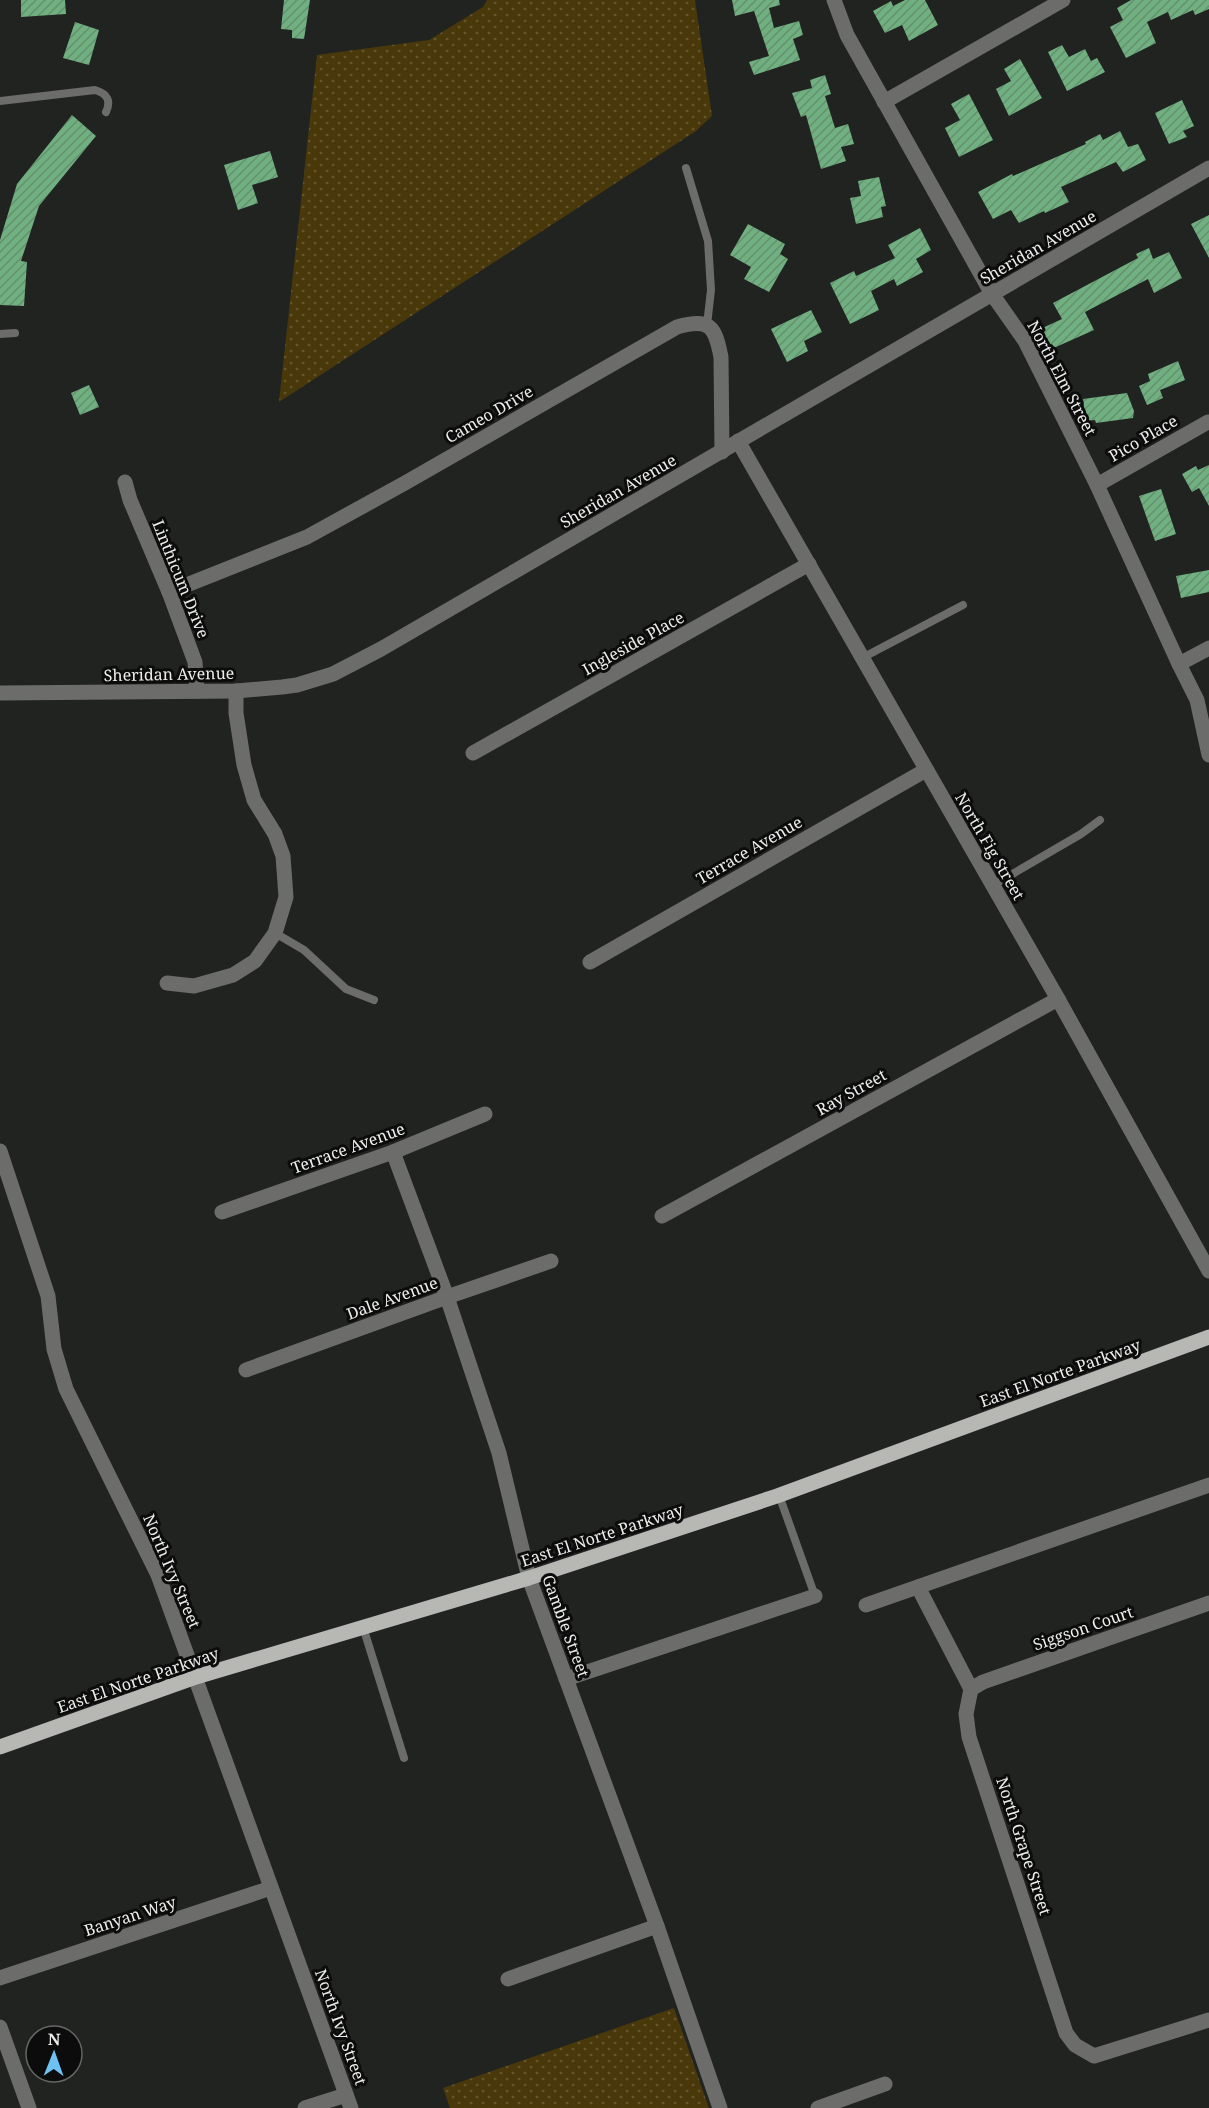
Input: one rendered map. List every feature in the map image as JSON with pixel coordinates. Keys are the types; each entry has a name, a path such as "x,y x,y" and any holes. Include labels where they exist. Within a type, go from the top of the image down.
{"main road":[{"name":"East El Norte Parkway","path":"0,1747 196,1677 528,1578 779,1495 1209,1337"}],"street":[{"name":"North Elm Street","path":"834,0 847,35 992,294 1025,342 1097,485 1197,700 1209,755"},
{"path":"884,102 1063,0"},
{"name":"Sheridan Avenue","path":"0,693 236,691 297,685 333,674 722,452 1209,168"},
{"name":"Cameo Drive","path":"169,592 307,537 677,327 690,323 707,325"},
{"path":"707,325 715,332 721,357 722,452"},
{"name":"Pico Place","path":"1097,485 1208,422"},
{"name":"North Fig Street","path":"738,441 1058,999 1209,1271"},
{"name":"Linthicum Drive","path":"125,482 130,500 169,592 195,662 197,691"},
{"name":"Ingleside Place","path":"473,753 809,564"},
{"path":"1179,664 1209,648"},
{"path":"167,983 194,986 233,975 255,961 275,933 286,897 283,856 275,834 254,800 244,765 236,713 236,691"},
{"name":"Terrace Avenue","path":"590,962 926,770"},
{"name":"Ray Street","path":"662,1216 1058,999"},
{"name":"Terrace Avenue","path":"222,1212 393,1152 484,1114"},
{"name":"North Ivy Street","path":"0,1151 48,1296 54,1349 66,1389 158,1575 349,2102"},
{"name":"Gamble Street","path":"393,1152 447,1297 499,1454 528,1578 657,1926 716,2107"},
{"name":"Dale Avenue","path":"246,1370 551,1262"},
{"path":"866,1605 1209,1485"},
{"path":"918,1587 971,1689"},
{"path":"566,1679 815,1596"},
{"name":"Siggson Court","path":"971,1689 983,1682 1209,1603"},
{"name":"North Grape Street","path":"971,1689 966,1714 969,1737 1066,2033 1075,2045 1094,2056 1209,2020"},
{"name":"Banyan Way","path":"0,1978 270,1888"},
{"path":"508,1979 657,1926"},
{"path":"0,2027 29,2108"},
{"path":"818,2108 885,2084"},
{"path":"305,2108 349,2102"}],"lane":[{"path":"0,101 95,90 108,98 109,104 106,112"},
{"path":"686,168 708,241 711,290 707,325"},
{"path":"0,334 15,333"},
{"path":"862,658 963,605"},
{"path":"992,886 1081,834 1100,820"},
{"path":"275,933 304,950 346,989 374,1000"},
{"path":"779,1495 815,1596"},
{"path":"363,1627 404,1758"}],"shaded area":[{"path":"487,0 695,0 712,116 696,131 279,402 317,55 429,40 483,7"},
{"path":"674,2008 709,2108 450,2108 443,2088"}],"building":[{"path":"21,0 65,0 66,14 21,17"},
{"path":"284,0 310,0 304,39 292,38 292,30 281,29"},
{"path":"732,0 779,0 780,5 769,8 774,28 799,21 803,35 793,39 800,60 754,75 749,62 769,56 754,11 735,16"},
{"path":"905,0 925,0 938,25 909,41 902,25 885,33 873,11 891,1 893,6"},
{"path":"1131,0 1209,0 1209,9 1195,15 1193,10 1171,20 1168,12 1147,22 1156,43 1126,58 1110,27 1123,20 1117,8"},
{"path":"75,22 99,30 89,65 63,58"},
{"path":"1062,45 1069,57 1085,49 1091,61 1097,58 1105,72 1067,91 1048,52"},
{"path":"1020,59 1042,98 1009,116 996,89 1011,81 1004,69"},
{"path":"825,75 831,94 825,96 835,128 848,124 854,144 841,147 846,161 821,169 806,115 801,117 792,93 812,88 810,80"},
{"path":"969,94 993,140 959,157 945,128 960,120 951,104"},
{"path":"1182,100 1194,126 1183,131 1187,137 1169,144 1155,113"},
{"path":"72,115 96,136 39,206 21,261 27,262 24,306 0,305 0,240 17,184"},
{"path":"1120,131 1128,147 1138,144 1146,160 1123,172 1116,162 1061,187 1069,202 1045,213 1044,211 1019,223 1011,210 993,219 978,192 1012,174 1013,176 1086,144 1085,142 1100,134 1103,140"},
{"path":"270,151 278,177 252,185 258,203 238,210 224,165"},
{"path":"879,177 886,206 881,207 883,217 856,224 850,198 861,196 858,181"},
{"path":"1209,215 1209,258 1191,224"},
{"path":"748,224 785,244 780,254 788,259 769,292 744,279 751,267 730,255"},
{"path":"920,228 931,250 916,259 923,272 897,286 894,279 871,291 879,310 850,324 830,283 854,271 856,276 895,258 888,245"},
{"path":"1149,248 1153,259 1169,252 1182,278 1154,293 1148,279 1085,312 1094,330 1047,351 1038,330 1062,319 1053,303 1138,258 1136,254"},
{"path":"811,310 822,332 804,341 808,351 787,362 771,329"},
{"path":"1178,361 1185,380 1160,390 1163,398 1147,405 1139,386 1150,381 1148,374"},
{"path":"89,385 99,407 80,415 71,393"},
{"path":"1127,393 1134,411 1133,418 1096,423 1095,420 1086,421 1083,399"},
{"path":"1209,465 1209,506 1199,488 1192,492 1182,474 1196,466 1198,470"},
{"path":"1161,489 1176,534 1155,541 1139,496"},
{"path":"1209,570 1209,592 1181,598 1176,576"}]}
